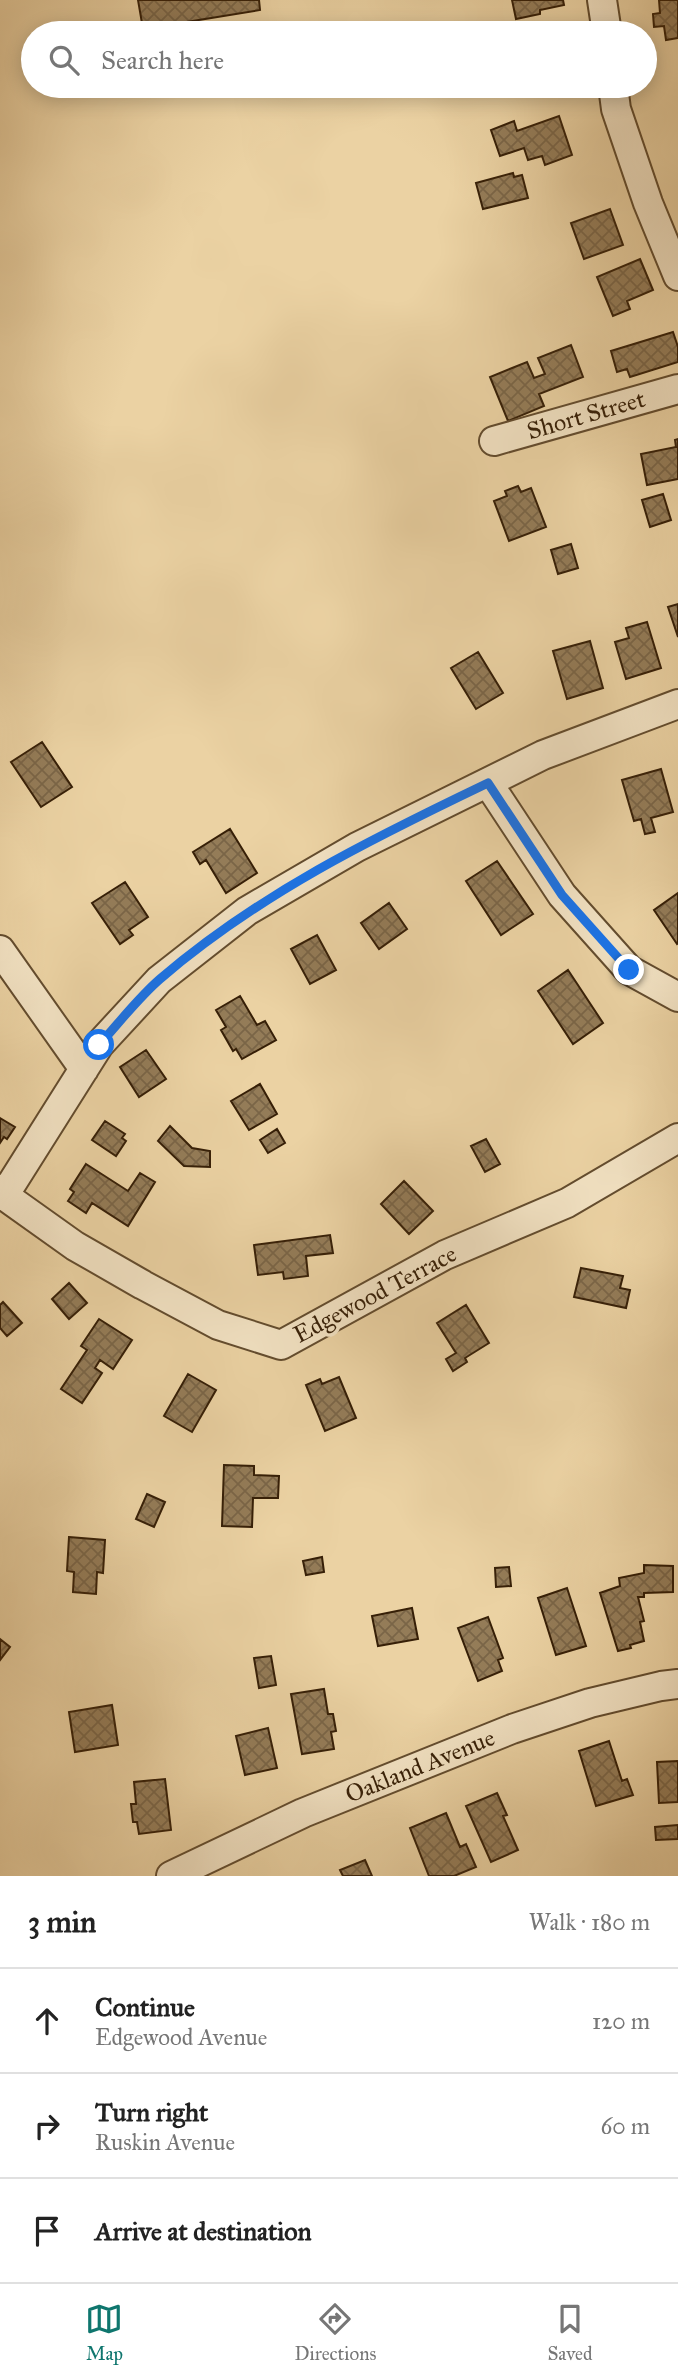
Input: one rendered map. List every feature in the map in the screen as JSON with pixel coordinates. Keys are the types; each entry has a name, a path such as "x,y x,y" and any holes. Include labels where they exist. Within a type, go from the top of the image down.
{"street":[{"path":"602,0 605,21"},
{"path":"614,98 616,110 648,203 678,276"},
{"name":"Short Street","path":"494,441 678,389"},
{"path":"1,1195 12,1183 99,1045 159,980 247,911 357,847 543,755 678,704"},
{"path":"488,783 562,895 612,952 629,970 678,997"},
{"path":"0,950 84,1069"},
{"name":"Edgewood Terrace","path":"1,1195 75,1246 143,1285 218,1325 281,1345 445,1255 568,1203 678,1138"},
{"name":"Oakland Avenue","path":"171,1876 303,1813 512,1729 590,1703 678,1684"}],"building":[{"path":"138,0 259,0 260,10 192,21 142,21"},
{"path":"512,0 563,0 564,5 516,19"},
{"path":"659,0 678,0 678,38 666,40 664,26 657,27 657,21 654,21 653,14 660,13"},
{"path":"559,116 572,155 545,165 542,156 528,160 524,148 500,156 491,130 514,121 517,131"},
{"path":"513,173 514,177 522,175 528,198 483,209 476,183"},
{"path":"610,209 623,245 584,259 571,223"},
{"path":"640,259 653,290 627,301 630,309 613,316 597,277"},
{"path":"673,332 678,347 678,362 630,377 627,369 617,372 611,351"},
{"path":"571,345 583,377 539,394 544,406 508,421 490,377 527,362 534,378 545,374 538,358"},
{"path":"678,439 678,479 647,485 641,454 676,447 675,440"},
{"path":"518,486 521,492 531,488 546,527 509,541 494,501 507,496 505,491"},
{"path":"663,494 671,520 650,527 642,500"},
{"path":"571,544 578,568 558,574 551,550"},
{"path":"678,604 678,637 668,607"},
{"path":"647,622 661,668 626,679 615,642 629,638 626,628"},
{"path":"590,641 603,688 567,699 553,651"},
{"path":"478,652 503,693 476,709 451,668"},
{"path":"42,742 72,787 41,807 11,762"},
{"path":"661,769 673,812 651,818 655,832 645,834 641,819 634,821 622,780"},
{"path":"230,829 257,873 226,893 206,860 200,864 193,852"},
{"path":"497,861 533,914 501,935 466,881"},
{"path":"125,882 148,917 129,930 133,935 120,944 92,903"},
{"path":"678,893 678,943 677,944 654,910"},
{"path":"389,903 407,929 379,949 361,923"},
{"path":"317,935 336,970 310,984 291,949"},
{"path":"568,970 603,1023 573,1044 538,991"},
{"path":"240,996 257,1025 265,1021 276,1040 242,1059 236,1049 233,1051 221,1030 226,1027 216,1010"},
{"path":"146,1050 166,1079 139,1097 120,1067"},
{"path":"260,1084 277,1114 249,1130 231,1101"},
{"path":"0,1118 15,1127 7,1139 4,1137 0,1143"},
{"path":"105,1121 125,1134 122,1138 126,1141 116,1156 92,1140"},
{"path":"170,1126 192,1148 210,1151 210,1167 184,1166 158,1141"},
{"path":"277,1129 285,1143 268,1153 260,1140"},
{"path":"486,1139 500,1164 485,1172 471,1146"},
{"path":"86,1164 128,1191 140,1173 155,1182 128,1226 92,1203 86,1213 68,1201 74,1192 70,1189"},
{"path":"404,1181 433,1211 409,1234 381,1204"},
{"path":"330,1235 333,1253 306,1256 308,1276 284,1279 283,1272 258,1275 254,1245"},
{"path":"581,1268 623,1276 620,1288 630,1290 626,1308 574,1297"},
{"path":"69,1283 87,1303 69,1319 52,1299"},
{"path":"3,1302 22,1323 7,1336 0,1328 0,1305"},
{"path":"466,1305 489,1343 465,1358 467,1362 453,1371 446,1359 456,1353 437,1323"},
{"path":"99,1319 132,1340 113,1369 100,1360 95,1368 102,1373 82,1403 61,1389 87,1350 81,1346"},
{"path":"188,1374 216,1390 192,1432 164,1416"},
{"path":"339,1377 356,1418 325,1431 306,1385 320,1379 322,1384"},
{"path":"224,1465 254,1466 254,1475 279,1476 278,1498 253,1498 252,1527 222,1526"},
{"path":"147,1494 165,1502 154,1527 136,1519"},
{"path":"69,1537 105,1540 103,1573 97,1572 96,1594 73,1592 74,1572 67,1571"},
{"path":"322,1557 324,1572 306,1575 303,1561"},
{"path":"644,1565 673,1566 673,1592 644,1593 644,1597 638,1597 644,1621 640,1622 644,1641 618,1651 600,1593 620,1586 619,1578 644,1573"},
{"path":"509,1567 511,1586 496,1587 495,1568"},
{"path":"567,1588 586,1646 556,1655 538,1598"},
{"path":"412,1608 418,1639 378,1646 372,1616"},
{"path":"488,1617 503,1658 498,1660 502,1671 478,1681 458,1628"},
{"path":"0,1639 10,1647 0,1660"},
{"path":"271,1656 276,1685 259,1688 254,1658"},
{"path":"324,1689 328,1714 333,1714 336,1731 331,1732 334,1749 302,1754 291,1694"},
{"path":"112,1705 118,1745 75,1752 69,1712"},
{"path":"268,1728 277,1768 245,1775 236,1736"},
{"path":"609,1741 622,1781 627,1779 633,1795 596,1806 579,1751"},
{"path":"678,1761 678,1802 659,1803 657,1762"},
{"path":"165,1779 171,1830 139,1834 137,1822 133,1822 131,1804 136,1804 134,1782"},
{"path":"497,1793 507,1815 503,1816 518,1850 491,1862 466,1806"},
{"path":"446,1813 460,1847 466,1844 476,1867 454,1876 429,1876 410,1828"},
{"path":"678,1825 678,1839 656,1840 655,1827"},
{"path":"365,1860 372,1876 343,1876 340,1870"}],"route":[{"path":"99,1045 159,980 247,911 357,847 488,783 562,895 629,970"}]}
